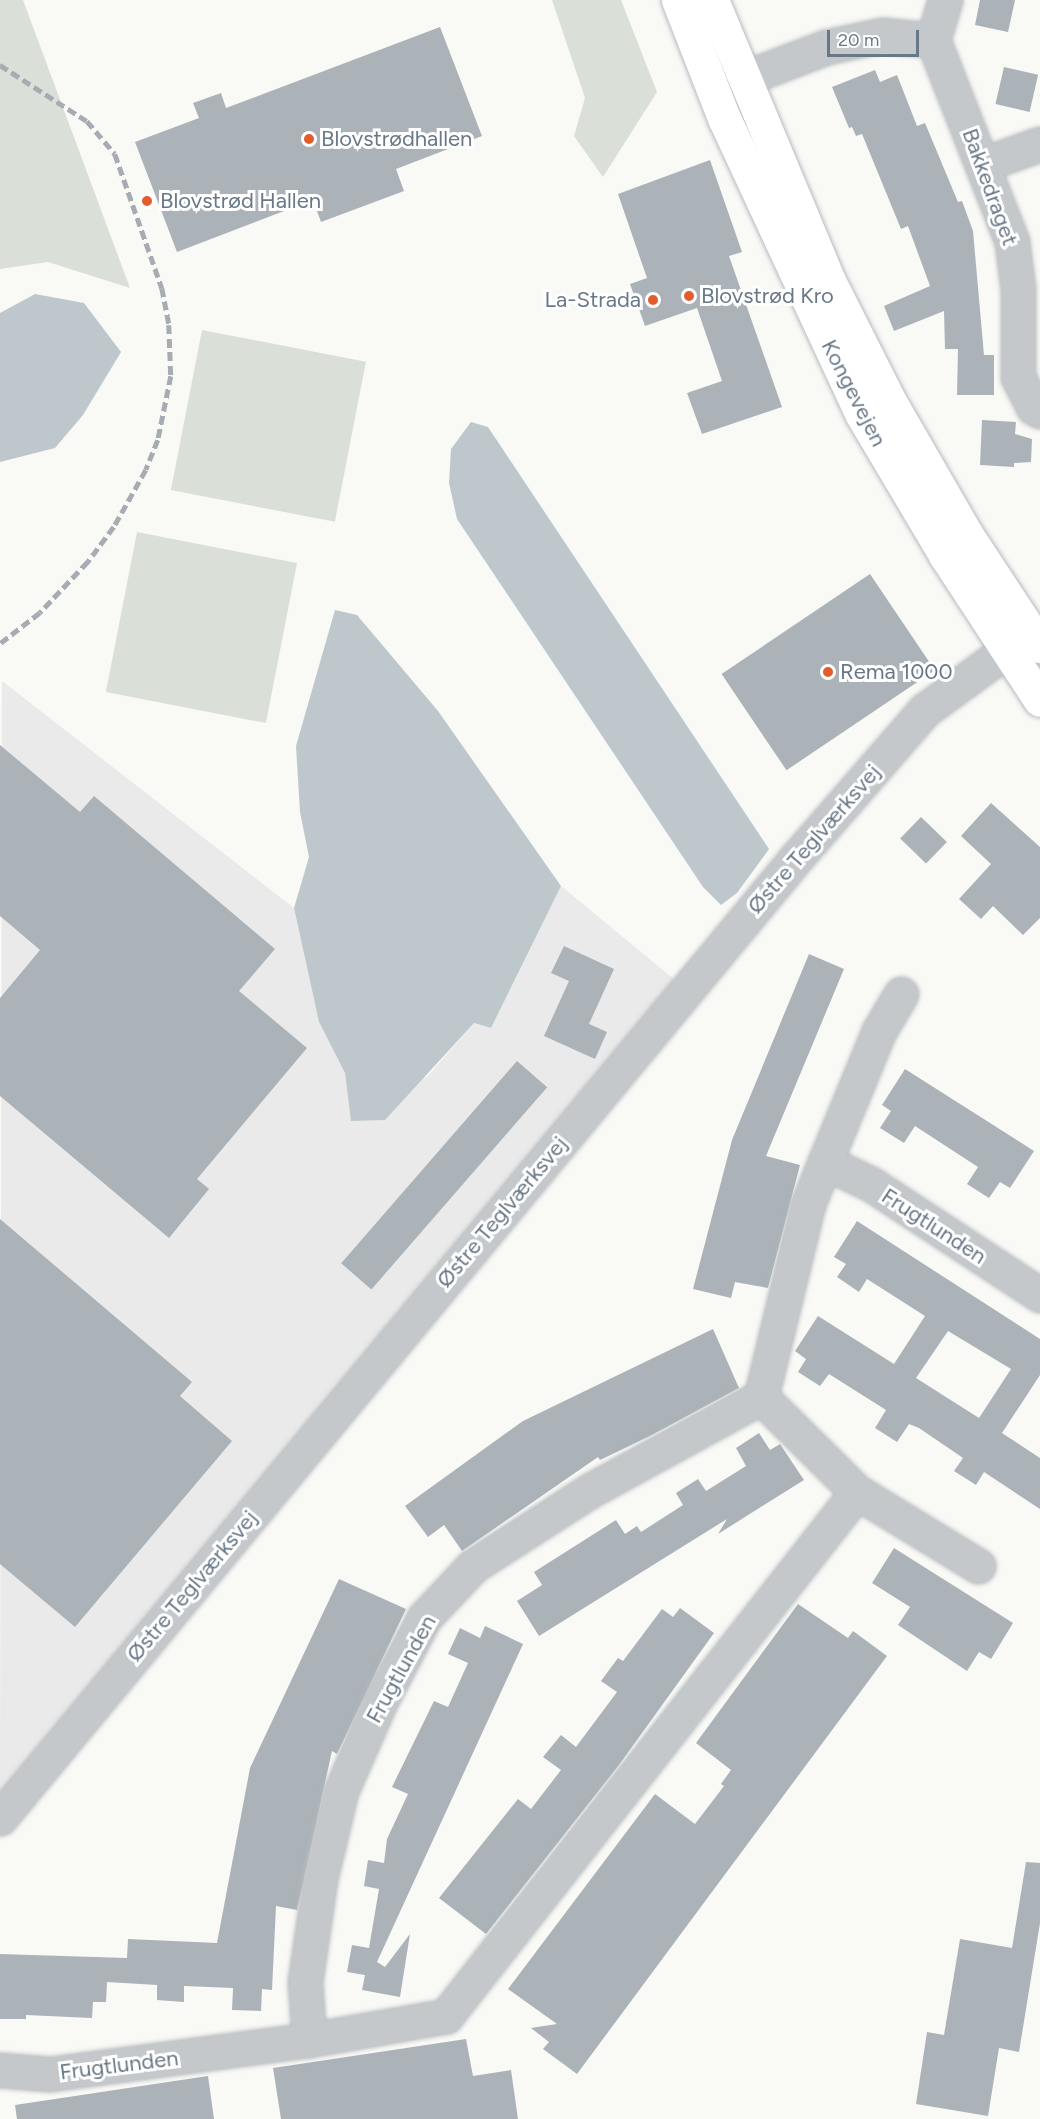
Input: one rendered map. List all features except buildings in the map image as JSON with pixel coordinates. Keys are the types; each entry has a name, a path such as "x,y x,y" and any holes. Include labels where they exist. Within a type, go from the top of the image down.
{"main road":[{"name":"Kongevejen","path":"678,0 724,118 862,415 1025,643"},
{"name":"Kongevejen","path":"712,0 829,281 889,400 967,535 1025,643 1040,700"}],"street":[{"path":"745,78 826,47 882,35 933,40 945,0"},
{"name":"Bakkedraget","path":"933,40 984,164 1012,242 1018,289 1018,377 1037,409"},
{"path":"984,164 1040,144"},
{"name":"Østre Teglværksvej","path":"0,1818 797,857 925,710 1025,643"},
{"path":"901,994 879,1031 808,1204 761,1397 857,1492 978,1566"},
{"name":"Frugtlunden","path":"825,1162 871,1184 1040,1295"},
{"name":"Frugtlunden","path":"309,2040 305,1982 320,1879 341,1791 380,1702 424,1618 474,1566 591,1490 761,1397"},
{"name":"Frugtlunden","path":"0,2070 50,2074 309,2040 446,2016 857,1492"}],"shaded area":[{"path":"0,0 23,0 130,288 48,262 0,269"},
{"path":"552,0 621,0 657,92 603,177 574,136 585,98"},
{"path":"35,294 84,303 121,352 83,415 55,448 0,462 0,313"},
{"path":"202,330 366,362 335,522 171,490"},
{"path":"471,422 488,427 769,849 737,893 721,905 703,887 457,519 449,483 451,449"},
{"path":"137,532 297,563 266,723 106,692"},
{"path":"335,610 357,615 438,711 561,886 491,1028 474,1023 385,1120 351,1121 345,1073 319,1022 294,908 309,857 300,812 296,746"},
{"path":"2,681 294,908 319,1022 345,1073 351,1120 428,1076 474,1023 491,1028 561,886 680,984 0,1798"}],"railway":[{"path":"0,65 87,121 115,154 162,288 169,325 171,376 158,440 146,470 114,527 88,562 40,613 0,644"}],"place":[{"name":"Blovstrødhallen","path":"309,139"},
{"name":"Blovstrød Hallen","path":"147,201"},
{"name":"Blovstrød Kro","path":"689,296"},
{"name":"La-Strada","path":"653,300"},
{"name":"Rema 1000","path":"828,672"}]}
